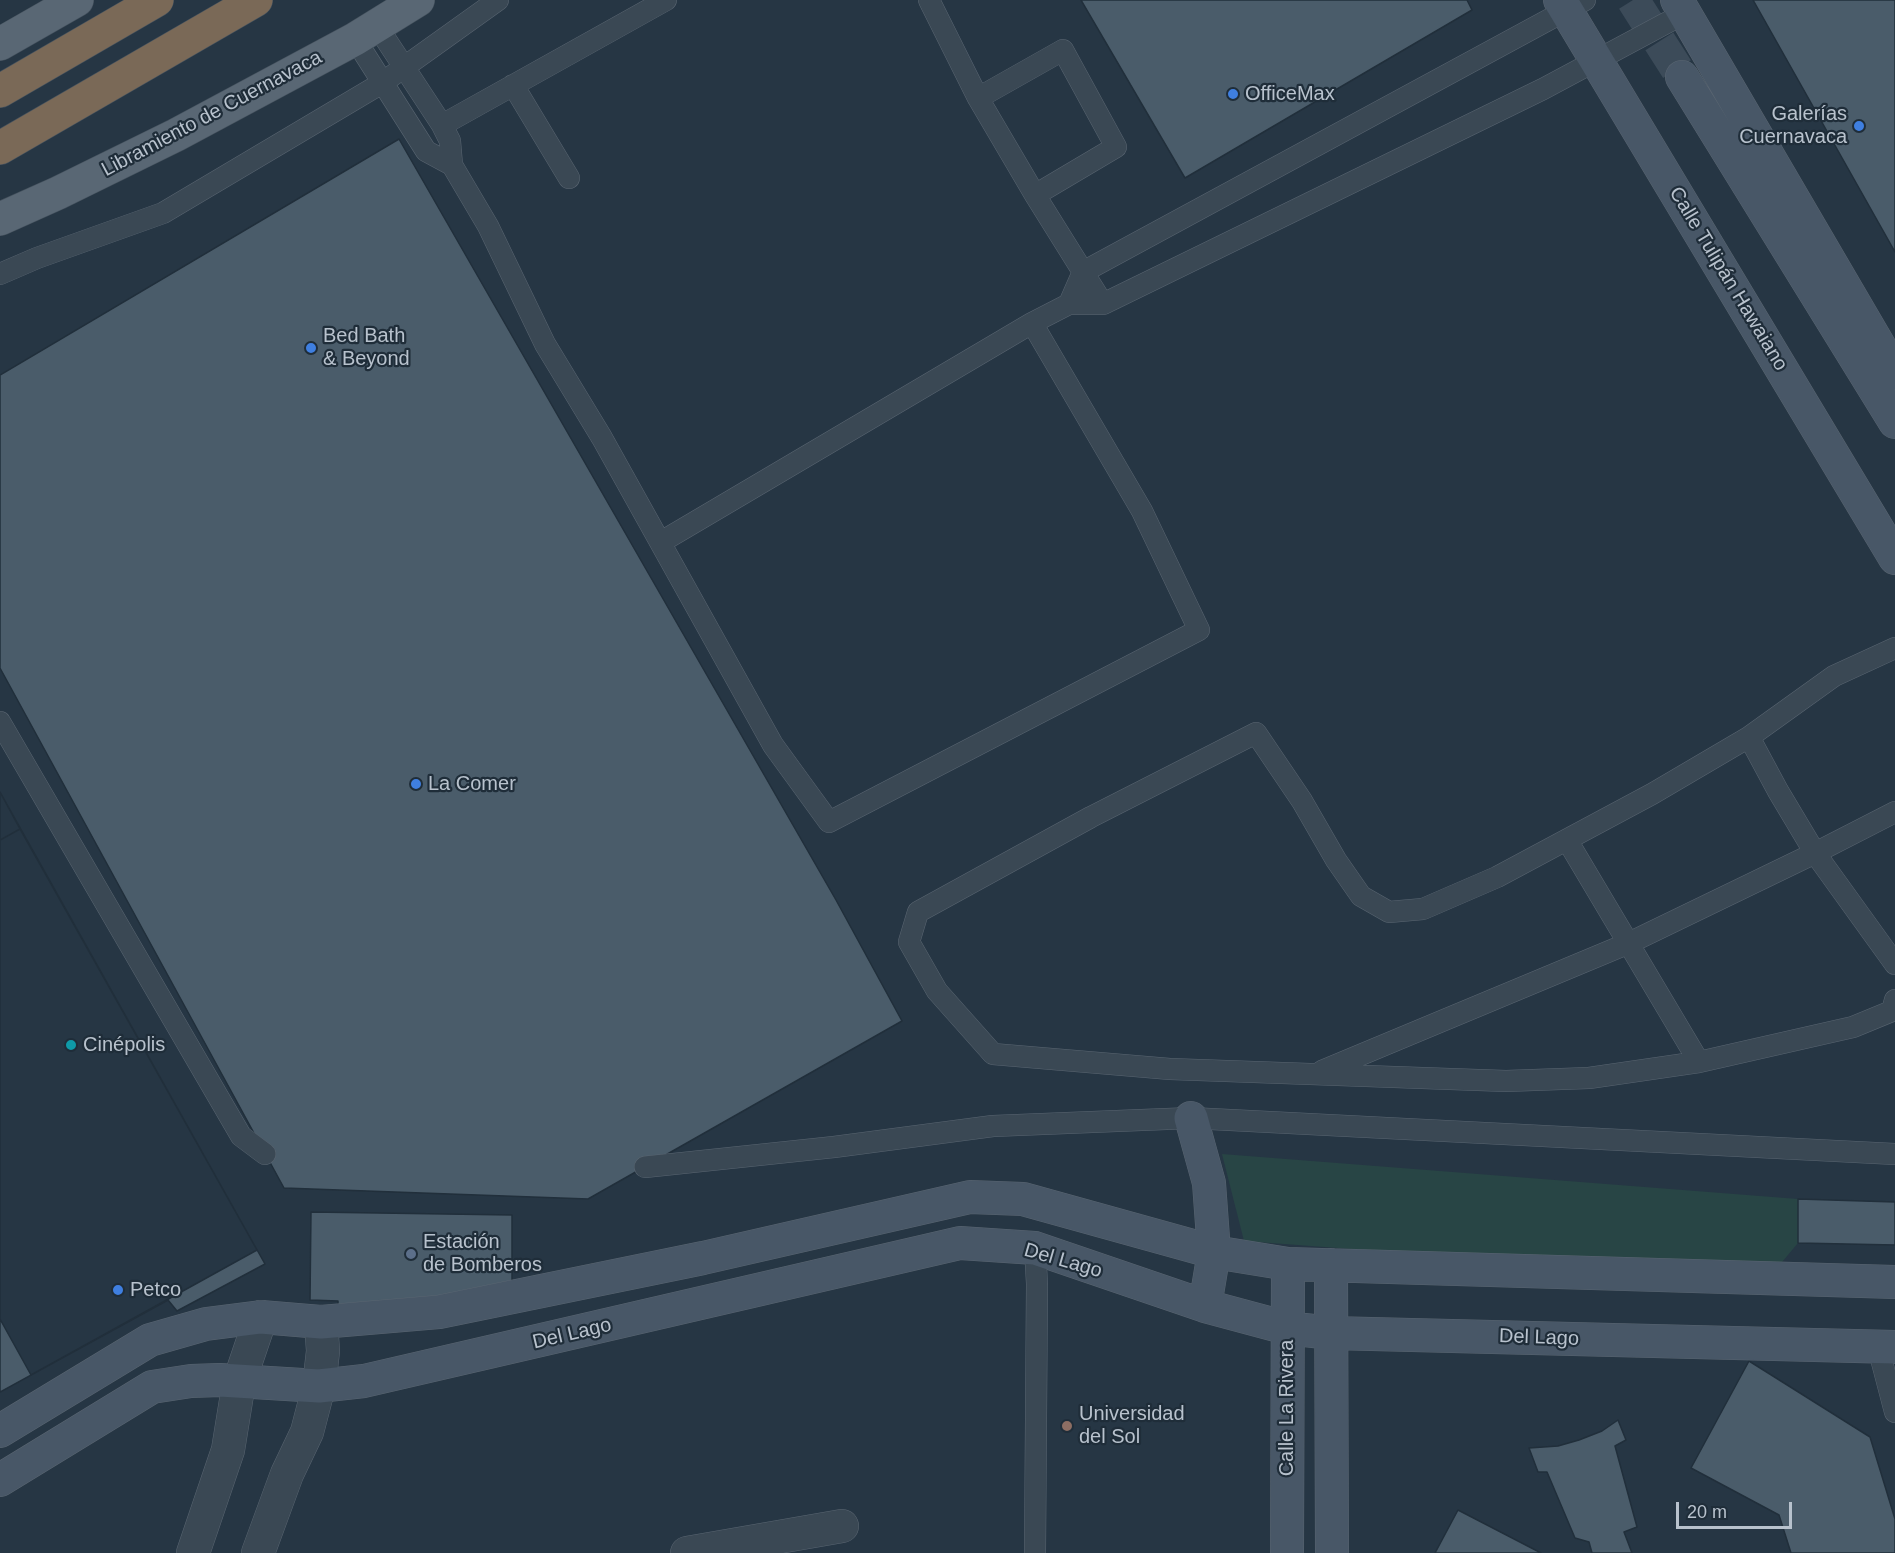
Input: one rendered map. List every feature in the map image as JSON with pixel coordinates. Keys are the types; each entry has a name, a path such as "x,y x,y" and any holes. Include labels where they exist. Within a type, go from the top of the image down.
{"highway":[{"path":"0,91 157,0"},
{"path":"0,148 256,0"}],"main road":[{"path":"0,44 77,0"},
{"name":"Libramiento de Cuernavaca","path":"0,219 58,194 176,135 366,33 418,0"}],"street":[{"name":"Calle Tulipán Hawaiano","path":"1570,3 1596,60 1895,558"},
{"path":"1681,6 1895,373"},
{"path":"1682,77 1895,422"},
{"path":"1191,1118 1209,1183 1214,1252 1205,1306"},
{"path":"0,1431 150,1340 206,1324 261,1317 321,1322 439,1312 703,1258 970,1197 1023,1199 1214,1252 1288,1264 1895,1282"},
{"name":"Del Lago","path":"0,1480 152,1387 191,1381 319,1386 364,1381 446,1364 960,1243 1035,1248 1205,1306 1287,1328 1331,1333 1886,1347"},
{"name":"Calle La Rivera","path":"1287,1553 1288,1264"},
{"path":"1331,1265 1332,1553"},
{"path":"439,1312 446,1364"},
{"path":"193,1553 228,1450 239,1382 261,1317"},
{"path":"258,1553 287,1474 307,1432 319,1386 322,1351 321,1322"},
{"path":"687,1553 786,1544 842,1526"}],"lane":[{"path":"0,274 37,258 163,213 382,83 498,0"},
{"path":"442,125 666,0"},
{"path":"929,0 978,98 1103,304"},
{"path":"1069,304 1083,272 1570,3"},
{"path":"661,542 1032,323 1069,304 1103,304 1543,89 1596,60 1681,6"},
{"path":"366,33 404,69 442,125 450,141 452,165 488,226 544,344 602,438 772,745 829,822 1199,630 1142,511 1032,323"},
{"path":"366,33 382,83 426,151 452,165"},
{"path":"978,98 1063,50 1116,147 1035,195"},
{"path":"513,85 569,178"},
{"path":"1895,648 1834,676 1749,737 1652,794 1497,877 1423,909 1389,912 1360,896 1302,801 1256,733 1091,817 918,912 909,942 937,991 993,1054 1170,1069 1506,1081 1589,1078 1699,1062 1853,1027 1892,1011 1895,1000"},
{"path":"0,722 241,1136 265,1154"},
{"path":"1749,737 1815,853 1895,964"},
{"path":"1316,1073 1629,943 1895,812"},
{"path":"1567,840 1699,1062"},
{"path":"645,1167 834,1147 993,1126 1191,1118 1895,1154"},
{"path":"1035,1248 1037,1284 1035,1553"},
{"path":"1886,1347 1882,1367 1895,1412"}],"green space":[{"path":"1222,1154 1798,1199 1798,1243 1767,1280 1244,1241"}],"building":[{"name":"OfficeMax","path":"1081,0 1467,0 1472,10 1185,178"},
{"name":"Galerías Cuernavaca","path":"1753,0 1895,0 1895,252"},
{"name":"La Comer","path":"399,139 836,900 902,1021 588,1199 284,1188 0,668 0,375"},
{"name":"Cinépolis","path":"0,792 265,1264 177,1311 168,1300 0,1392"},
{"path":"0,792 20,829 0,840"},
{"name":"Cinépolis","path":"20,829 257,1250 31,1375 0,1319 0,840"},
{"path":"1798,1199 1895,1202 1895,1245 1798,1243"},
{"name":"Estación de Bomberos","path":"311,1212 512,1215 512,1292 338,1309 338,1301 310,1300"},
{"path":"1749,1361 1870,1437 1895,1519 1895,1553 1791,1553 1779,1515 1691,1468"},
{"path":"1618,1420 1626,1440 1615,1446 1637,1527 1624,1532 1632,1553 1592,1553 1589,1542 1575,1538 1547,1472 1538,1472 1529,1448 1558,1446 1579,1440 1602,1431"},
{"path":"1458,1510 1541,1553 1435,1553"}],"tunnel":[{"path":"1633,0 1682,77"}],"place":[{"name":"OfficeMax","path":"1233,94"},
{"name":"Galerías Cuernavaca","path":"1859,126"},
{"name":"Bed Bath & Beyond","path":"311,348"},
{"name":"La Comer","path":"416,784"},
{"name":"Cinépolis","path":"71,1045"},
{"name":"Estación de Bomberos","path":"411,1254"},
{"name":"Petco","path":"118,1290"},
{"name":"Universidad del Sol","path":"1067,1426"}]}
